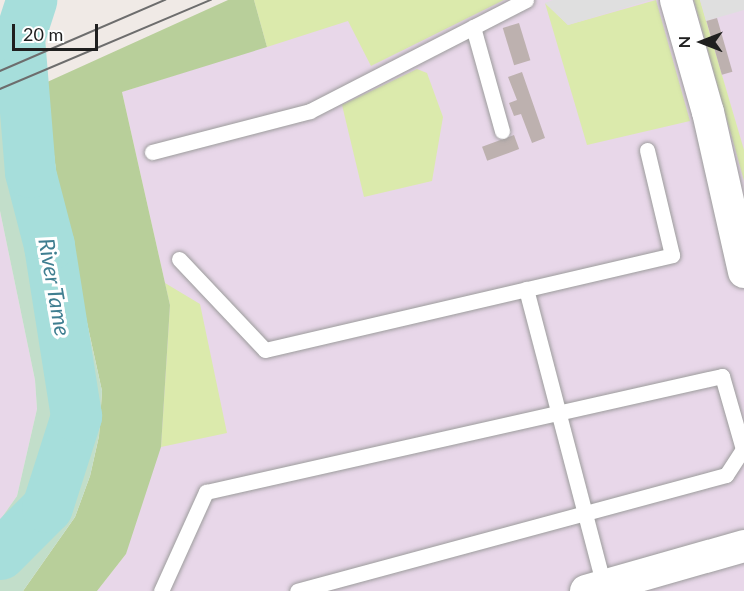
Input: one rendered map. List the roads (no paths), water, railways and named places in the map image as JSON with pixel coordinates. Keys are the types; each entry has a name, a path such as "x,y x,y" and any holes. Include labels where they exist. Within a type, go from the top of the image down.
{"street":[{"path":"676,0 708,112 744,272"},
{"path":"595,588 647,583 744,546"}],"lane":[{"path":"152,152 310,111 526,0"},
{"path":"474,27 502,131"},
{"path":"180,259 265,350 672,255 647,150"},
{"path":"526,289 584,513 595,588"},
{"path":"161,591 207,492 722,376 743,449 726,476 297,591"}],"waterway":[{"name":"River Tame","path":"0,554 47,507 76,416 49,245 30,172 19,38 31,0"}],"tram line":[{"path":"0,71 165,0"},
{"path":"0,89 211,0"}]}
